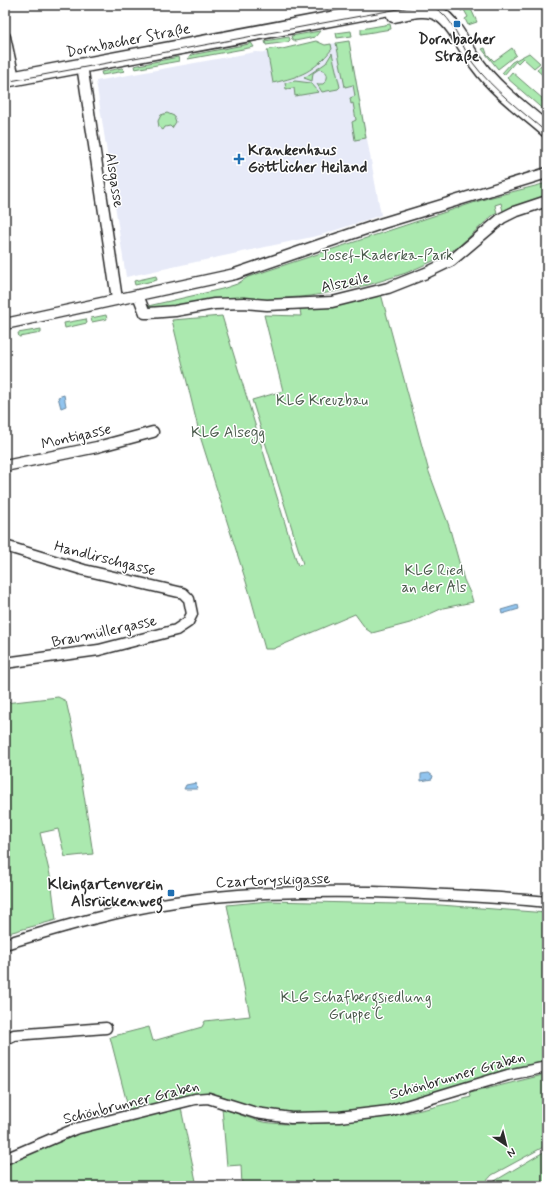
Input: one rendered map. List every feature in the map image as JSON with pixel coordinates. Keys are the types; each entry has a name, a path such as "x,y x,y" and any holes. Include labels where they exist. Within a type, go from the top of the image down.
{"main road":[{"name":"Dornbacher Straße","path":"9,79 405,5"},
{"name":"Dornbacher Straße","path":"258,33 311,30 416,10 436,9"},
{"path":"436,9 448,21 478,65 492,81 547,130"}],"street":[{"path":"5,37 9,79"},
{"name":"Alsgasse","path":"82,65 118,299"},
{"path":"5,324 235,274 383,223 547,173"},
{"name":"Alszeile","path":"138,295 145,313 175,311 214,304 244,303 267,305 332,302 388,288 426,273 451,261 502,218 547,202"},
{"name":"Montigasse","path":"5,466 96,447 153,432"},
{"name":"Handlirschgasse","path":"5,546 84,570 183,593 187,596 191,605"},
{"name":"Braumüllergasse","path":"5,663 99,650 176,630 185,625 191,618 191,605"},
{"name":"Czartoryskigasse","path":"5,944 116,913 174,902 228,895 300,891 389,893 547,902"},
{"path":"5,1039 14,1035 106,1028"},
{"name":"Schönbrunner Graben","path":"5,1159 75,1129 196,1099 208,1098 256,1113 285,1117 339,1117 389,1111 508,1075 547,1067"}],"shaded area":[{"name":"Krankenhaus Göttlicher Heiland","path":"349,41 381,215 321,235 126,277 96,81 255,52 274,53"}],"green space":[{"path":"458,5 474,5 470,7 477,22 468,25 465,19 468,17 464,10 461,11"},
{"path":"390,24 391,29 361,34 361,29"},
{"path":"320,31 315,37 295,41 291,36"},
{"path":"351,31 352,36 337,38 336,33"},
{"path":"289,37 290,40 288,42 266,45 265,41"},
{"path":"250,41 254,47 188,59 191,55 249,44"},
{"path":"316,41 325,45 331,44 332,49 313,68 292,78 273,83 267,50 276,48 278,50"},
{"path":"349,41 366,138 355,140 352,122 356,120 353,103 351,104 350,98 355,96 353,85 345,87 336,43"},
{"path":"485,48 487,54 494,61 512,48 516,55 498,69 482,49"},
{"path":"332,53 340,87 338,89 322,92 317,84 323,84 327,79 327,75 324,71 319,69 313,73 312,81 304,78 326,63"},
{"path":"529,53 540,63 534,68 523,58 518,63 516,61 504,75 502,73 512,62"},
{"path":"178,57 179,61 135,69 134,66"},
{"path":"541,65 546,66 547,79 537,70"},
{"path":"122,68 125,71 102,75 101,72"},
{"path":"512,72 543,99 542,101 547,105 547,113 507,78"},
{"path":"295,81 311,83 319,92 295,96 294,88 286,89 285,83"},
{"path":"167,113 174,116 176,122 172,128 170,126 165,127 163,130 159,127 158,121 161,115"},
{"name":"Josef-Kaderka-Park","path":"547,183 547,197 503,211 501,203 495,205 497,213 459,246 442,257 406,273 368,285 311,296 149,309 148,306 222,289 237,284 248,277 488,198"},
{"path":"156,276 157,280 135,285 134,281"},
{"path":"381,294 429,472 449,526 464,580 473,602 443,608 410,623 372,633 366,629 355,614 273,649 265,649 249,591 200,436 172,320 222,316 298,566 303,564 252,400 283,391 264,315 301,316 300,309 336,305"},
{"path":"106,315 107,319 92,322 91,318"},
{"path":"86,319 87,323 65,328 64,323"},
{"path":"41,329 41,333 19,337 18,333"},
{"path":"58,697 66,701 81,777 93,854 65,857 58,829 40,833 51,879 56,920 5,934 5,703"},
{"name":"KLG Schafbergsiedlung Gruppe C","path":"269,901 440,905 547,913 547,1061 515,1067 387,1106 348,1112 302,1113 271,1111 259,1109 210,1092 129,1111 110,1037 149,1027 153,1041 202,1027 205,1021 250,1016 227,905"},
{"path":"547,1074 547,1145 492,1175 482,1186 242,1186 241,1165 227,1166 222,1108 253,1119 271,1123 309,1124 343,1122 434,1107 471,1097 470,1093"},
{"path":"181,1108 197,1186 5,1186 5,1164 62,1139 100,1125"},
{"path":"547,1150 547,1186 488,1186 493,1182"}],"water":[{"path":"64,395 66,406 61,408 58,397"},
{"path":"518,605 519,609 502,614 501,610"},
{"path":"429,773 433,776 432,779 421,781 421,774"},
{"path":"196,783 197,789 184,789 186,785"}],"tram line":[{"path":"5,82 420,5"},
{"path":"423,5 433,7 448,19 468,55 481,73 508,100 547,133"}],"place":[{"name":"Dornbacher Straße","path":"457,24"},
{"name":"Krankenhaus Göttlicher Heiland","path":"239,159"},
{"name":"Kleingartenverein Alsrückenweg","path":"171,893"}],"park label":[{"name":"KLG Kreuzbau","path":"322,400"},
{"name":"KLG Alsegg","path":"228,432"},
{"name":"KLG Ried an der Als","path":"434,578"}]}
